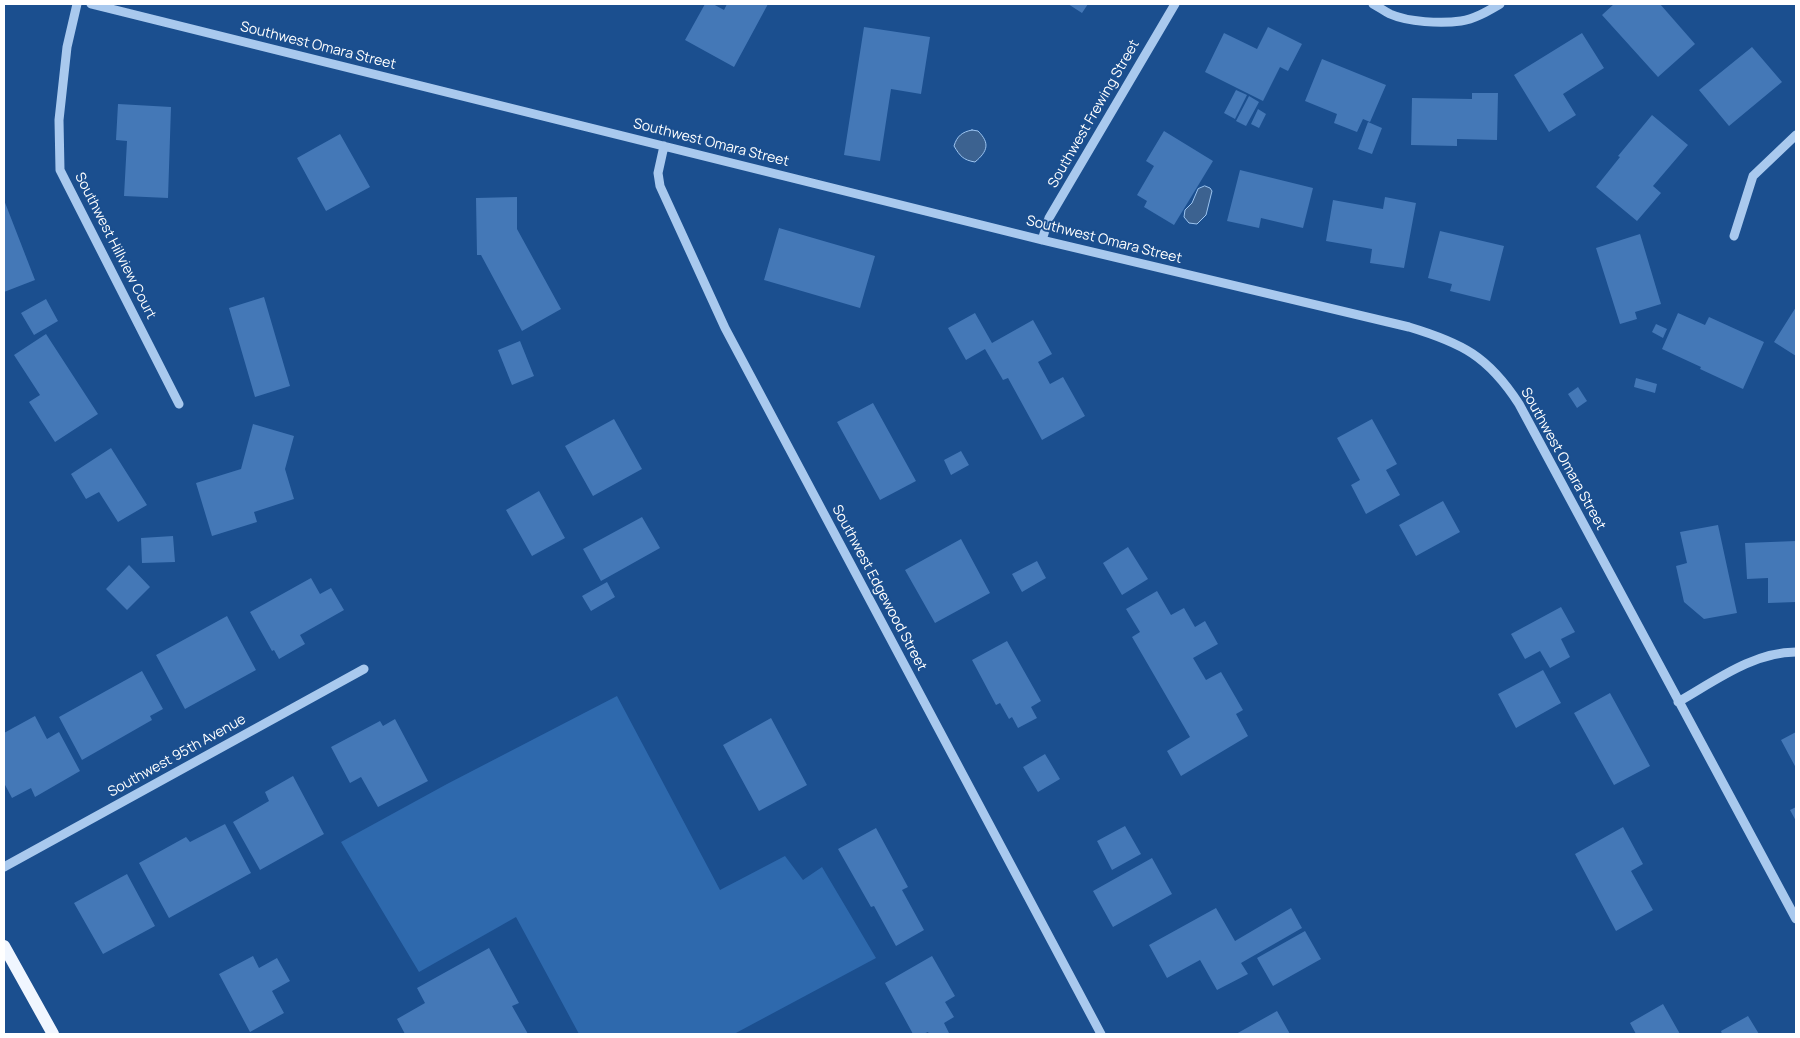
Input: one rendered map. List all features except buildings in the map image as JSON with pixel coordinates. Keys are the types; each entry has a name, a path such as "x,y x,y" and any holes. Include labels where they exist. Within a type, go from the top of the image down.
{"main road":[{"path":"4,946 52,1034"}],"street":[{"name":"Southwest Hillview Court","path":"77,4 67,47 59,120 60,170 179,404"},
{"name":"Southwest Omara Street","path":"91,4 1042,240 1409,327 1439,336 1468,351 1483,360 1509,388 1519,404 1796,919"},
{"name":"Southwest Frewing Street","path":"1042,240 1049,218 1175,4"},
{"path":"1373,4 1392,14 1417,21 1447,22 1461,21 1478,16 1500,4"},
{"path":"1734,236 1753,176 1796,135"},
{"name":"Southwest Edgewood Street","path":"664,146 658,173 660,186 725,328 1101,1034"},
{"path":"1678,702 1748,663 1782,652 1796,652"},
{"name":"Southwest 95th Avenue","path":"4,867 364,669"}],"shaded area":[{"path":"972,130 978,131 986,143 985,151 975,162 962,157 954,146 960,135"},
{"path":"1205,186 1212,191 1206,215 1197,224 1189,223 1184,217 1185,210 1192,203 1198,189"},
{"path":"617,696 720,890 785,856 803,880 822,867 876,958 734,1034 579,1034 516,917 419,972 341,842 447,784"}]}
